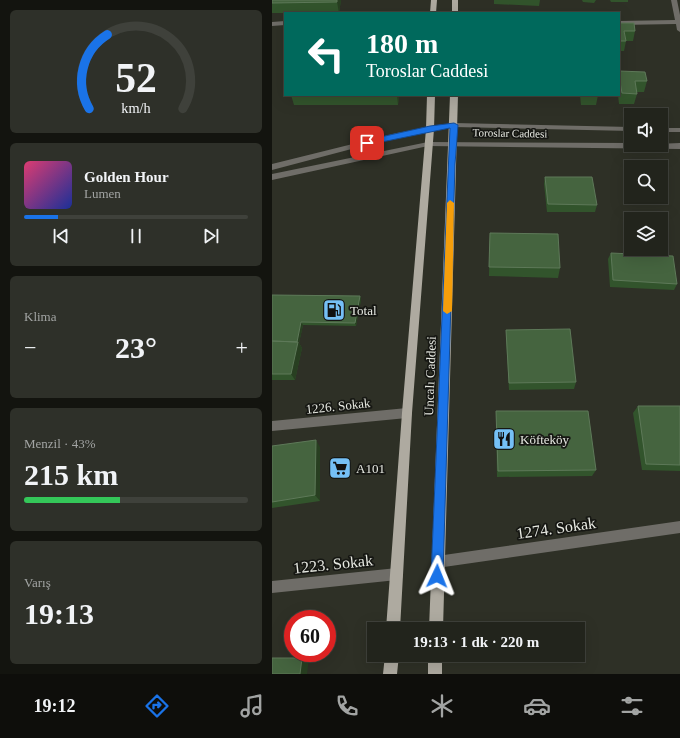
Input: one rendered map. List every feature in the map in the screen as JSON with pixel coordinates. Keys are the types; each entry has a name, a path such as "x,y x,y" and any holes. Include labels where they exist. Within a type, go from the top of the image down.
{"main road":[{"path":"433,12 434,0"},
{"path":"454,12 455,0"},
{"name":"Uncalı Caddesi","path":"394,622 407,413 430,129 431,96"},
{"name":"Uncalı Caddesi","path":"436,622 454,96"},
{"path":"390,674 391,662"},
{"path":"435,662 435,674"}],"street":[{"path":"674,0 680,30"},
{"path":"620,23 678,22"},
{"path":"272,24 284,23"},
{"name":"Toroslar Caddesi","path":"272,167 307,157 454,125 624,129"},
{"path":"668,130 680,130"},
{"name":"Toroslar Caddesi","path":"272,176 428,144 680,146"},
{"name":"1226. Sokak","path":"272,426 407,413"},
{"name":"1274. Sokak","path":"437,562 680,528"},
{"name":"1223. Sokak","path":"272,587 397,574"}],"building":[{"path":"272,0 337,0 337,2 272,3"},
{"path":"620,23 634,23 635,31 624,31 626,41 620,41"},
{"path":"620,71 645,72 647,81 635,81 637,94 622,93"},
{"path":"545,177 592,177 597,205 548,204"},
{"path":"490,233 558,234 560,268 489,267"},
{"path":"611,253 624,254 624,256 673,256 677,284 613,280"},
{"path":"272,295 360,296 355,323 301,322 297,342 272,341"},
{"path":"570,329 576,382 509,383 506,330"},
{"path":"272,341 298,342 291,374 272,374"},
{"path":"638,406 680,406 680,465 646,464"},
{"path":"496,411 588,411 596,470 498,471"},
{"path":"316,440 315,495 272,502 272,446"},
{"path":"272,658 284,658 284,662 302,662 300,674 272,674"}],"slow traffic":[{"path":"447,311 450,203"}],"place":[{"name":"Total","path":"334,310"},
{"name":"Köfteköy","path":"504,439"},
{"name":"A101","path":"340,468"}],"route":[{"path":"367,143 454,125 451,164 449,262 437,576"}]}
